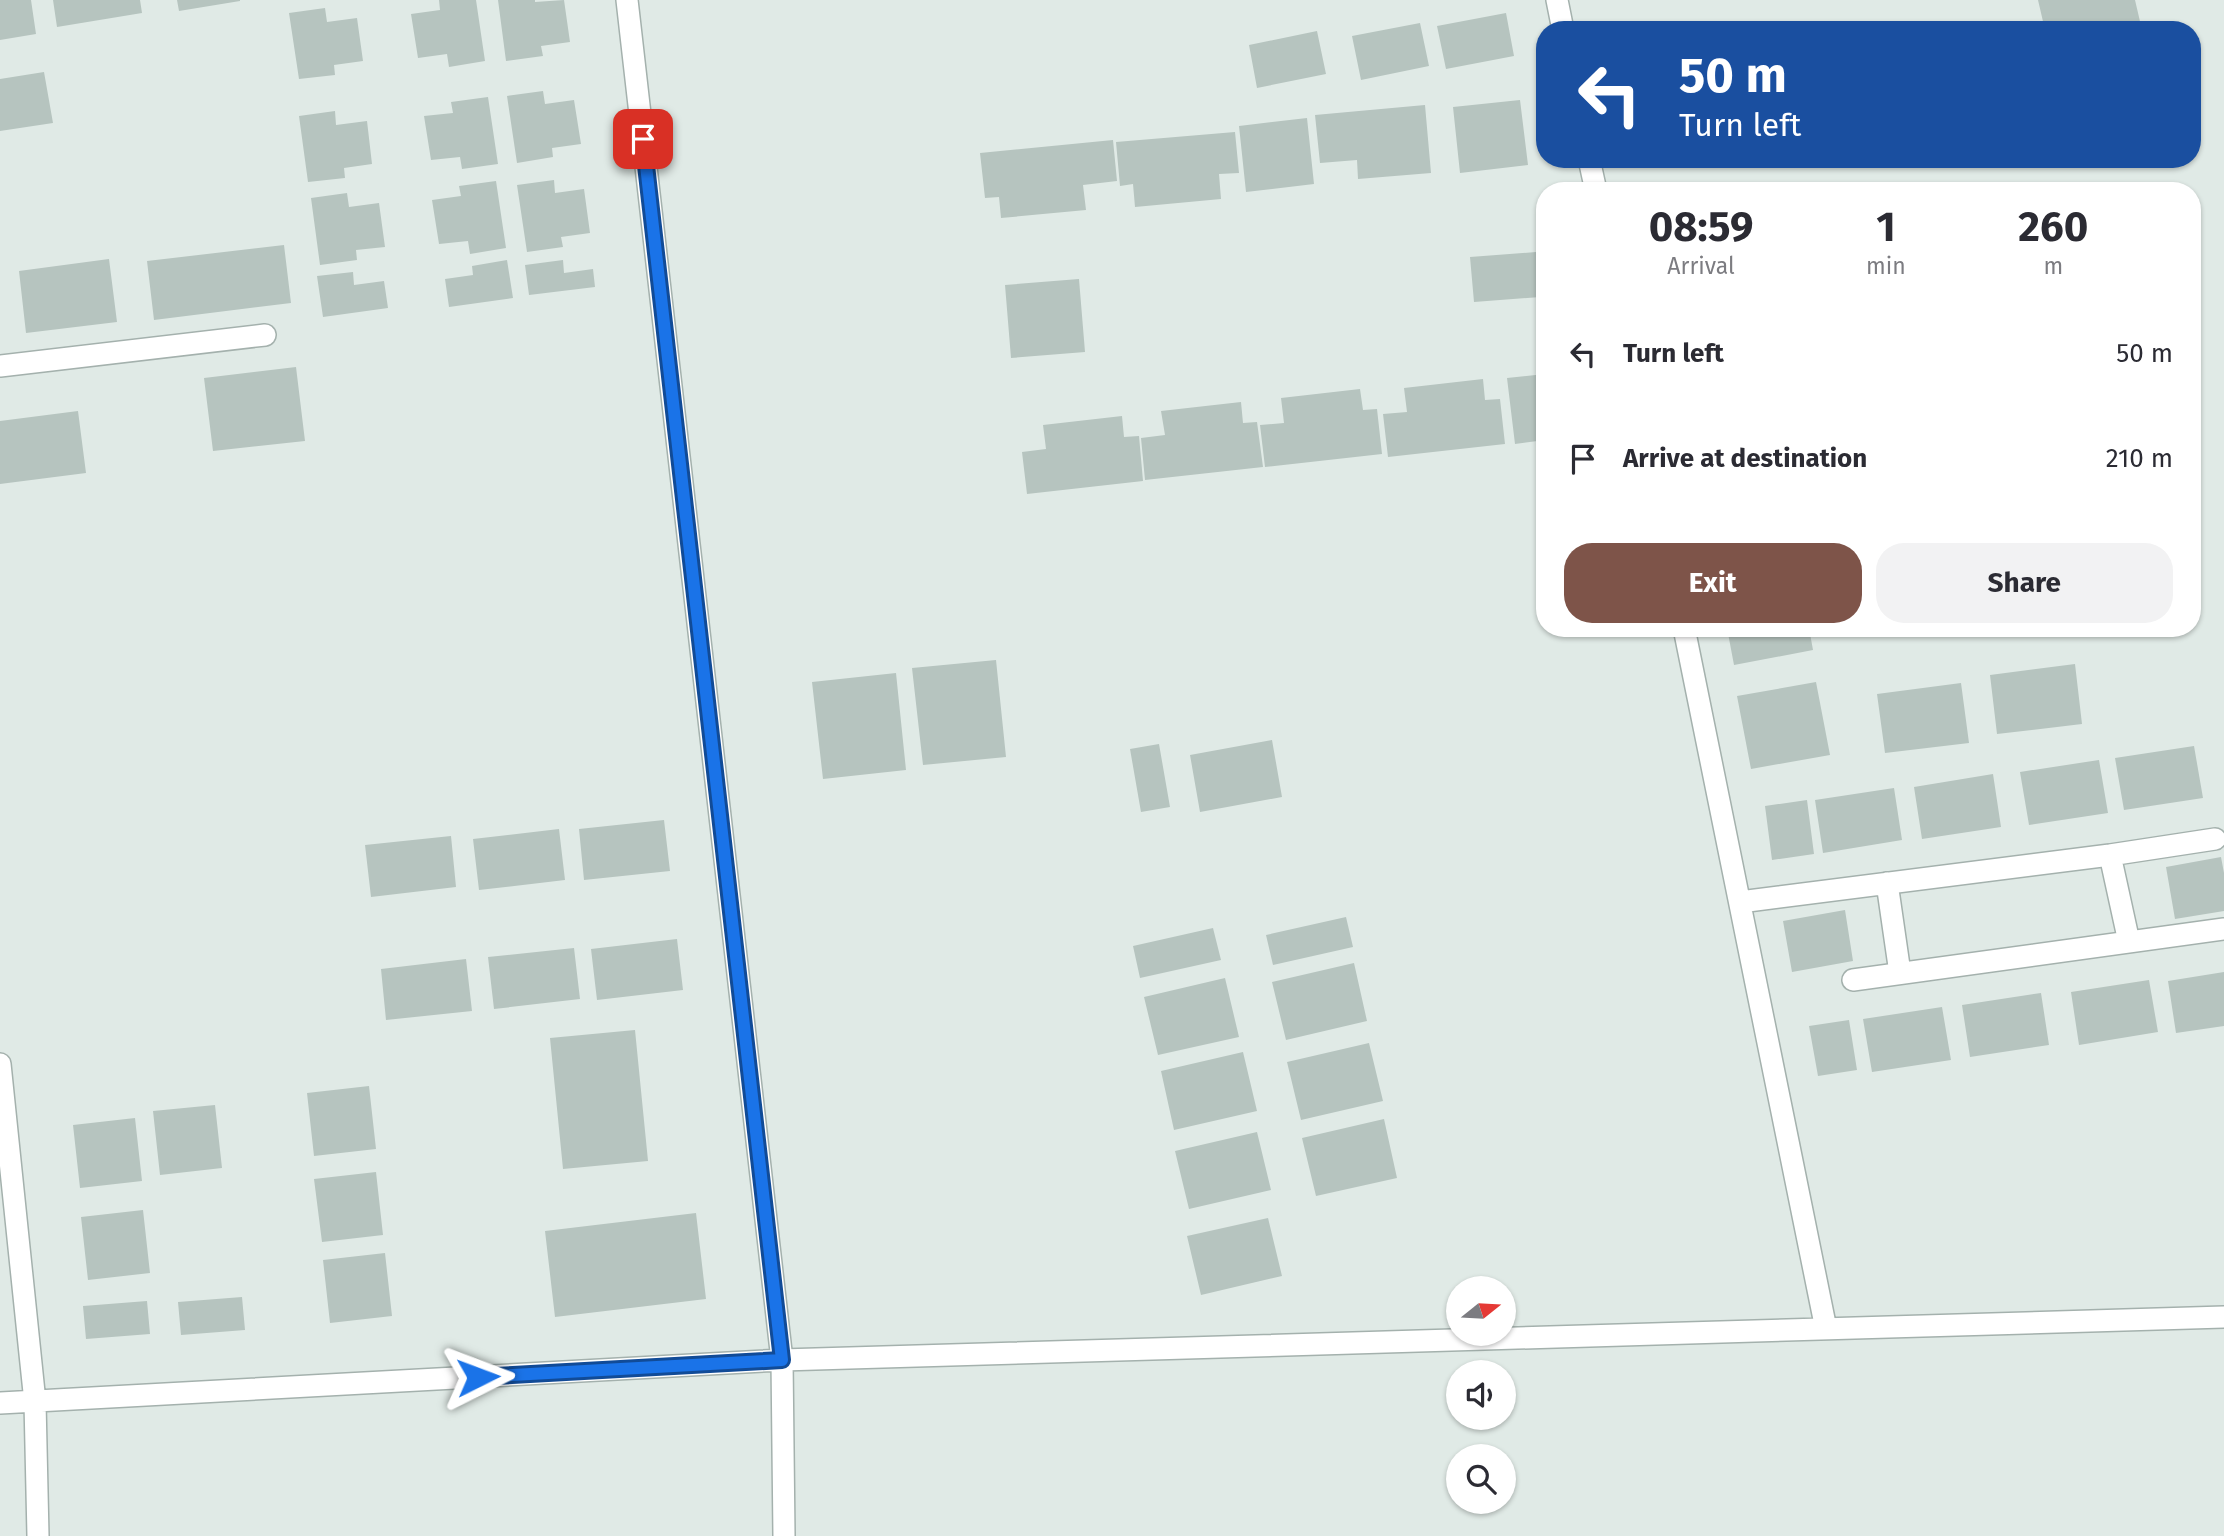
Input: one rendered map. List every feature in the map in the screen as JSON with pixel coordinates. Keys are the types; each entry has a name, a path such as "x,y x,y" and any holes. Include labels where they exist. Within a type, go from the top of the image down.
{"street":[{"path":"627,0 782,1360 784,1536"},
{"path":"1557,0 1561,21"},
{"path":"0,366 265,335"},
{"path":"1686,637 1826,1329"},
{"path":"1740,902 2216,839"},
{"path":"2110,855 2129,943"},
{"path":"1887,883 1900,974"},
{"path":"1853,980 2224,929"},
{"path":"0,1063 35,1402 38,1536"},
{"path":"0,1403 782,1360 2224,1317"}],"building":[{"path":"0,0 31,0 36,34 0,40"},
{"path":"53,0 140,0 142,13 57,27"},
{"path":"177,0 240,0 240,1 179,11"},
{"path":"439,0 476,0 485,61 449,67 447,54 418,58 411,14 440,10"},
{"path":"498,0 564,0 570,42 541,46 543,56 506,61"},
{"path":"2038,0 2135,0 2140,21 2043,21"},
{"path":"325,8 327,22 357,18 363,61 334,65 335,75 299,79 289,13"},
{"path":"1506,13 1514,56 1446,69 1437,26"},
{"path":"1420,23 1429,66 1361,80 1352,36"},
{"path":"1317,31 1326,74 1257,88 1249,45"},
{"path":"44,72 53,123 0,131 0,79"},
{"path":"543,91 545,104 574,100 581,144 552,148 553,157 517,163 507,96"},
{"path":"488,97 498,164 462,169 460,157 431,160 424,116 453,113 451,102"},
{"path":"1520,100 1528,165 1460,173 1453,107"},
{"path":"1425,105 1431,173 1358,179 1357,160 1320,163 1315,115"},
{"path":"335,111 336,125 367,121 372,164 344,168 345,178 308,182 299,116"},
{"path":"1307,118 1314,184 1246,192 1239,126"},
{"path":"1235,132 1239,173 1219,174 1221,199 1135,207 1133,184 1120,186 1116,142"},
{"path":"1113,140 1117,181 1083,185 1086,210 1001,218 999,197 985,198 980,153"},
{"path":"554,180 555,193 584,189 590,233 561,237 563,247 527,252 517,185"},
{"path":"496,181 506,248 470,254 468,241 439,244 432,200 461,196 459,186"},
{"path":"347,193 349,207 379,203 385,247 356,250 357,260 320,265 311,198"},
{"path":"284,245 291,303 154,320 147,261"},
{"path":"1536,252 1536,297 1474,302 1470,257"},
{"path":"109,259 117,322 26,333 19,271"},
{"path":"507,260 513,298 449,307 445,279 473,275 472,266"},
{"path":"563,260 564,273 593,269 595,287 529,295 525,265"},
{"path":"353,272 354,285 384,281 388,308 323,317 317,276"},
{"path":"1079,279 1085,352 1011,358 1005,285"},
{"path":"296,367 305,441 213,451 204,378"},
{"path":"1536,375 1536,441 1515,444 1507,378"},
{"path":"1483,379 1485,400 1500,399 1505,444 1388,457 1383,414 1407,412 1404,388"},
{"path":"1360,389 1363,410 1377,409 1382,454 1265,467 1260,425 1284,423 1281,398"},
{"path":"1241,402 1243,423 1257,422 1263,467 1145,480 1141,438 1165,435 1161,411"},
{"path":"78,411 86,473 0,484 0,421"},
{"path":"1122,416 1124,437 1139,436 1143,481 1027,494 1022,452 1046,449 1043,425"},
{"path":"1729,637 1811,637 1813,650 1734,665"},
{"path":"996,660 1006,757 923,765 912,668"},
{"path":"2075,664 2082,724 1997,734 1990,675"},
{"path":"896,673 906,770 823,779 812,682"},
{"path":"1816,682 1830,755 1751,769 1737,696"},
{"path":"1961,683 1969,743 1885,753 1877,694"},
{"path":"1272,740 1282,797 1200,812 1190,755"},
{"path":"1159,744 1170,807 1141,812 1130,749"},
{"path":"2194,746 2203,798 2124,810 2115,758"},
{"path":"2099,760 2108,813 2029,825 2020,772"},
{"path":"1993,774 2001,827 1922,839 1914,787"},
{"path":"1894,788 1902,840 1823,853 1815,800"},
{"path":"1807,800 1814,854 1772,860 1765,806"},
{"path":"664,820 670,871 584,880 579,829"},
{"path":"559,829 565,880 479,890 473,839"},
{"path":"451,836 456,887 371,897 365,845"},
{"path":"2221,857 2224,873 2224,911 2175,919 2166,867"},
{"path":"1845,910 1853,961 1792,972 1783,921"},
{"path":"1346,917 1353,947 1273,965 1266,935"},
{"path":"1213,928 1221,960 1140,978 1133,946"},
{"path":"677,939 683,990 597,1000 591,949"},
{"path":"574,948 580,999 494,1009 488,957"},
{"path":"466,959 472,1011 386,1020 381,969"},
{"path":"1354,963 1367,1021 1286,1040 1272,982"},
{"path":"2224,972 2224,1026 2176,1033 2168,981"},
{"path":"1225,978 1239,1037 1158,1055 1144,997"},
{"path":"2149,980 2158,1032 2079,1045 2071,992"},
{"path":"2041,993 2049,1045 1970,1057 1962,1005"},
{"path":"1942,1007 1951,1060 1872,1072 1863,1019"},
{"path":"1849,1020 1857,1070 1818,1076 1809,1026"},
{"path":"635,1030 648,1161 563,1169 550,1038"},
{"path":"1369,1043 1383,1101 1301,1120 1287,1062"},
{"path":"1243,1052 1257,1111 1174,1130 1161,1071"},
{"path":"369,1086 376,1149 314,1156 307,1093"},
{"path":"215,1105 222,1168 160,1175 153,1111"},
{"path":"135,1118 142,1181 80,1188 73,1125"},
{"path":"1384,1119 1397,1178 1316,1196 1302,1138"},
{"path":"1257,1132 1271,1190 1189,1209 1175,1151"},
{"path":"376,1172 383,1235 322,1242 314,1179"},
{"path":"143,1210 150,1273 88,1280 81,1217"},
{"path":"696,1213 706,1299 555,1317 545,1231"},
{"path":"1268,1218 1282,1276 1201,1295 1187,1236"},
{"path":"385,1253 392,1316 330,1323 323,1260"},
{"path":"242,1297 245,1330 181,1335 178,1302"},
{"path":"147,1301 150,1334 86,1339 83,1306"}],"route":[{"path":"478,1377 782,1360 643,139"}]}
